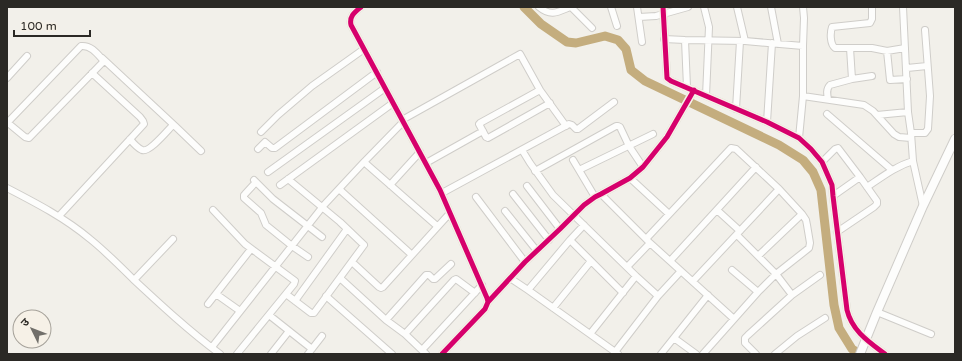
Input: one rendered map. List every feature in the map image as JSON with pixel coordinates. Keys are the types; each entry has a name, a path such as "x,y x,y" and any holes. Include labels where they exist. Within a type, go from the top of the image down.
{"main road":[{"path":"860,354 923,206 954,142"}],"street":[{"path":"361,7 352,14 350,25 442,193 488,302"},
{"path":"539,7 552,13 570,7 592,28"},
{"path":"611,7 617,26"},
{"path":"636,7 642,42"},
{"path":"663,7 667,78 687,87 693,93 706,96 736,108 799,138 822,162 832,186 849,318 864,342 885,354"},
{"path":"638,17 663,14 688,7"},
{"path":"704,7 709,23 706,96"},
{"path":"736,108 743,41 737,7"},
{"path":"768,122 775,43 770,7"},
{"path":"799,138 803,96 803,7"},
{"path":"872,7 872,19 870,23 833,26 831,29 833,47 872,48 887,51 905,48"},
{"path":"903,7 908,112 913,161 923,206"},
{"path":"803,96 864,105 872,110 894,134 899,137 925,133 928,128 930,96 924,30"},
{"path":"664,38 685,40 743,41 803,46"},
{"path":"685,40 687,87"},
{"path":"102,58 103,62 28,138 7,123 81,46 87,46 102,58 201,150"},
{"path":"850,48 852,79"},
{"path":"261,132 278,115 312,86 364,49"},
{"path":"887,51 890,80 907,79"},
{"path":"212,347 322,208 403,121 519,54 521,55 540,90 566,126"},
{"path":"7,78 27,56"},
{"path":"907,68 927,66"},
{"path":"258,149 265,142 272,148 275,148 377,72"},
{"path":"59,216 143,125 143,121 140,117 92,73"},
{"path":"828,99 827,89 830,85 852,79 872,76"},
{"path":"268,172 385,88"},
{"path":"540,90 480,123 479,124 486,137 488,138 550,103"},
{"path":"442,354 485,309 488,302 525,262 573,215 594,197 630,178 643,167 667,137 693,93"},
{"path":"442,193 570,124 575,129 578,129 614,102"},
{"path":"280,185 393,103"},
{"path":"877,115 908,112"},
{"path":"827,114 892,170"},
{"path":"130,139 142,150 146,150 154,145 171,127 175,126"},
{"path":"535,171 617,126 620,127 629,146 643,167"},
{"path":"426,163 483,131"},
{"path":"579,170 653,134"},
{"path":"627,267 669,214 730,148 736,149 780,189 802,214 806,220 810,247 776,274 703,354"},
{"path":"822,162 835,149 838,148 877,201 876,205 837,232"},
{"path":"522,150 535,171 553,195 658,296"},
{"path":"390,185 420,152"},
{"path":"573,160 594,197"},
{"path":"868,188 892,170 913,161"},
{"path":"364,162 437,226"},
{"path":"670,261 756,168"},
{"path":"833,196 860,177"},
{"path":"630,178 669,214"},
{"path":"286,294 312,313 315,312 364,245 340,222 288,179"},
{"path":"308,257 266,225 261,213 244,198 244,195 255,181 273,199 322,238"},
{"path":"527,186 560,229"},
{"path":"7,188 59,216 91,240 167,311 197,337 220,354"},
{"path":"339,189 412,255"},
{"path":"693,281 780,189"},
{"path":"513,194 549,240"},
{"path":"601,194 648,241 734,319"},
{"path":"476,197 525,262"},
{"path":"213,210 245,244 295,281 237,354"},
{"path":"717,210 776,274 792,296"},
{"path":"505,211 537,251"},
{"path":"352,262 381,288 385,286 450,213"},
{"path":"758,256 802,214"},
{"path":"528,290 584,225"},
{"path":"296,301 347,229"},
{"path":"134,280 173,240"},
{"path":"570,240 623,292"},
{"path":"208,304 251,249"},
{"path":"553,308 591,261"},
{"path":"386,320 426,275 429,275 435,279 451,264"},
{"path":"732,270 758,292"},
{"path":"510,278 616,353 658,296 680,271"},
{"path":"756,354 748,352 745,338 792,296 820,275"},
{"path":"590,334 636,276"},
{"path":"340,278 424,352 482,285"},
{"path":"405,334 454,280 458,280 475,293"},
{"path":"216,294 240,312"},
{"path":"661,354 708,295"},
{"path":"326,296 392,354"},
{"path":"877,312 932,334"},
{"path":"269,315 289,331 310,352 322,336"},
{"path":"774,354 797,336 825,318"},
{"path":"271,354 289,331"},
{"path":"674,338 696,354"}],"waterway":[{"path":"524,7 541,24 567,42 576,43 605,36 618,40 626,49 631,70 645,81 779,145 803,160 813,172 821,190 834,305 839,328 852,349 860,354"}],"cycle path":[{"path":"361,7 352,17 351,25 440,190 488,302 485,309 442,354"},
{"path":"663,7 667,78 767,122 799,138 822,162 832,185 849,317 857,330 885,354"},
{"path":"488,302 525,262 584,205 595,197 630,178 643,167 667,137 694,90"}]}
